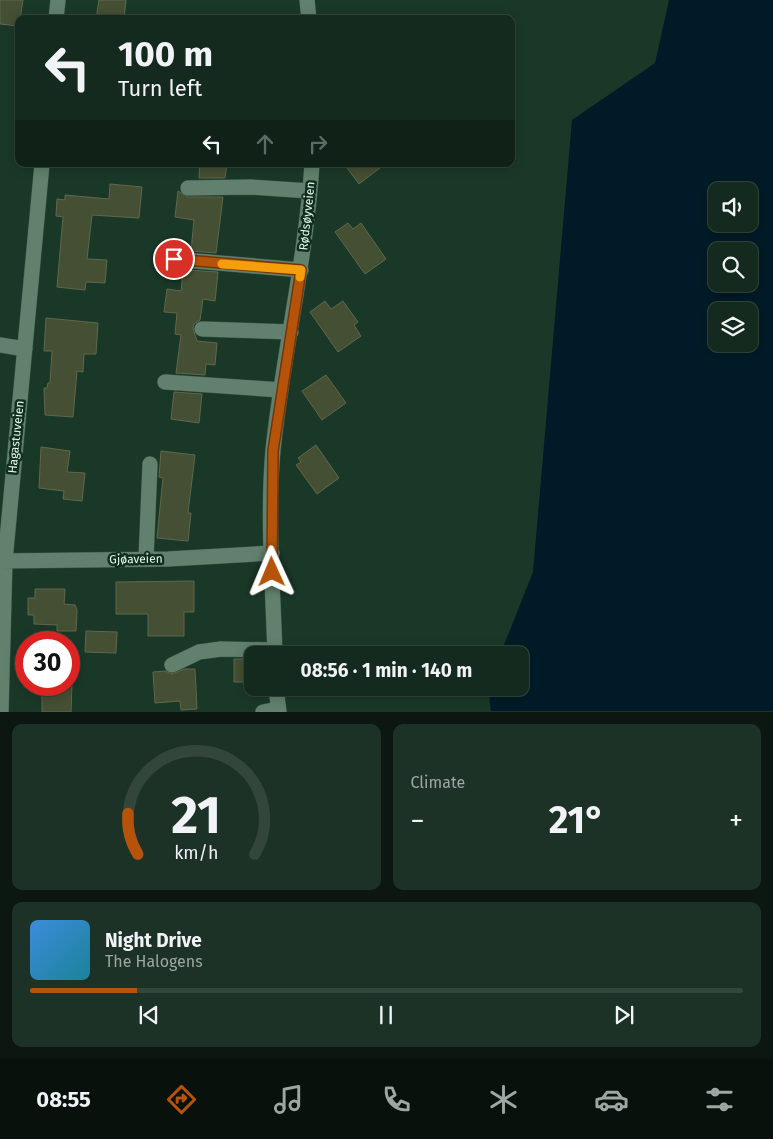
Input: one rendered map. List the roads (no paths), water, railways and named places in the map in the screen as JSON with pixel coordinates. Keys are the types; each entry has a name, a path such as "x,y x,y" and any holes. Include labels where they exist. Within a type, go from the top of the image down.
{"street":[{"path":"56,15 58,0"},
{"path":"307,0 308,15"},
{"name":"Hagastuveien","path":"0,712 2,561 25,349 42,167"},
{"name":"Rødsøyveien","path":"275,646 272,553 273,451 301,270 312,167"},
{"path":"188,188 251,187 310,191"},
{"path":"174,259 301,270"},
{"path":"202,329 291,332"},
{"path":"0,345 25,349"},
{"path":"165,382 281,390"},
{"path":"146,559 150,464"},
{"name":"Gjøaveien","path":"2,561 146,559 272,553"},
{"path":"172,665 198,652 221,649 244,651"},
{"path":"263,712 279,710 277,696"}],"water":[{"path":"669,0 773,0 773,711 491,711 489,696 529,696 529,646 504,646 533,572 572,120 655,63"}]}
